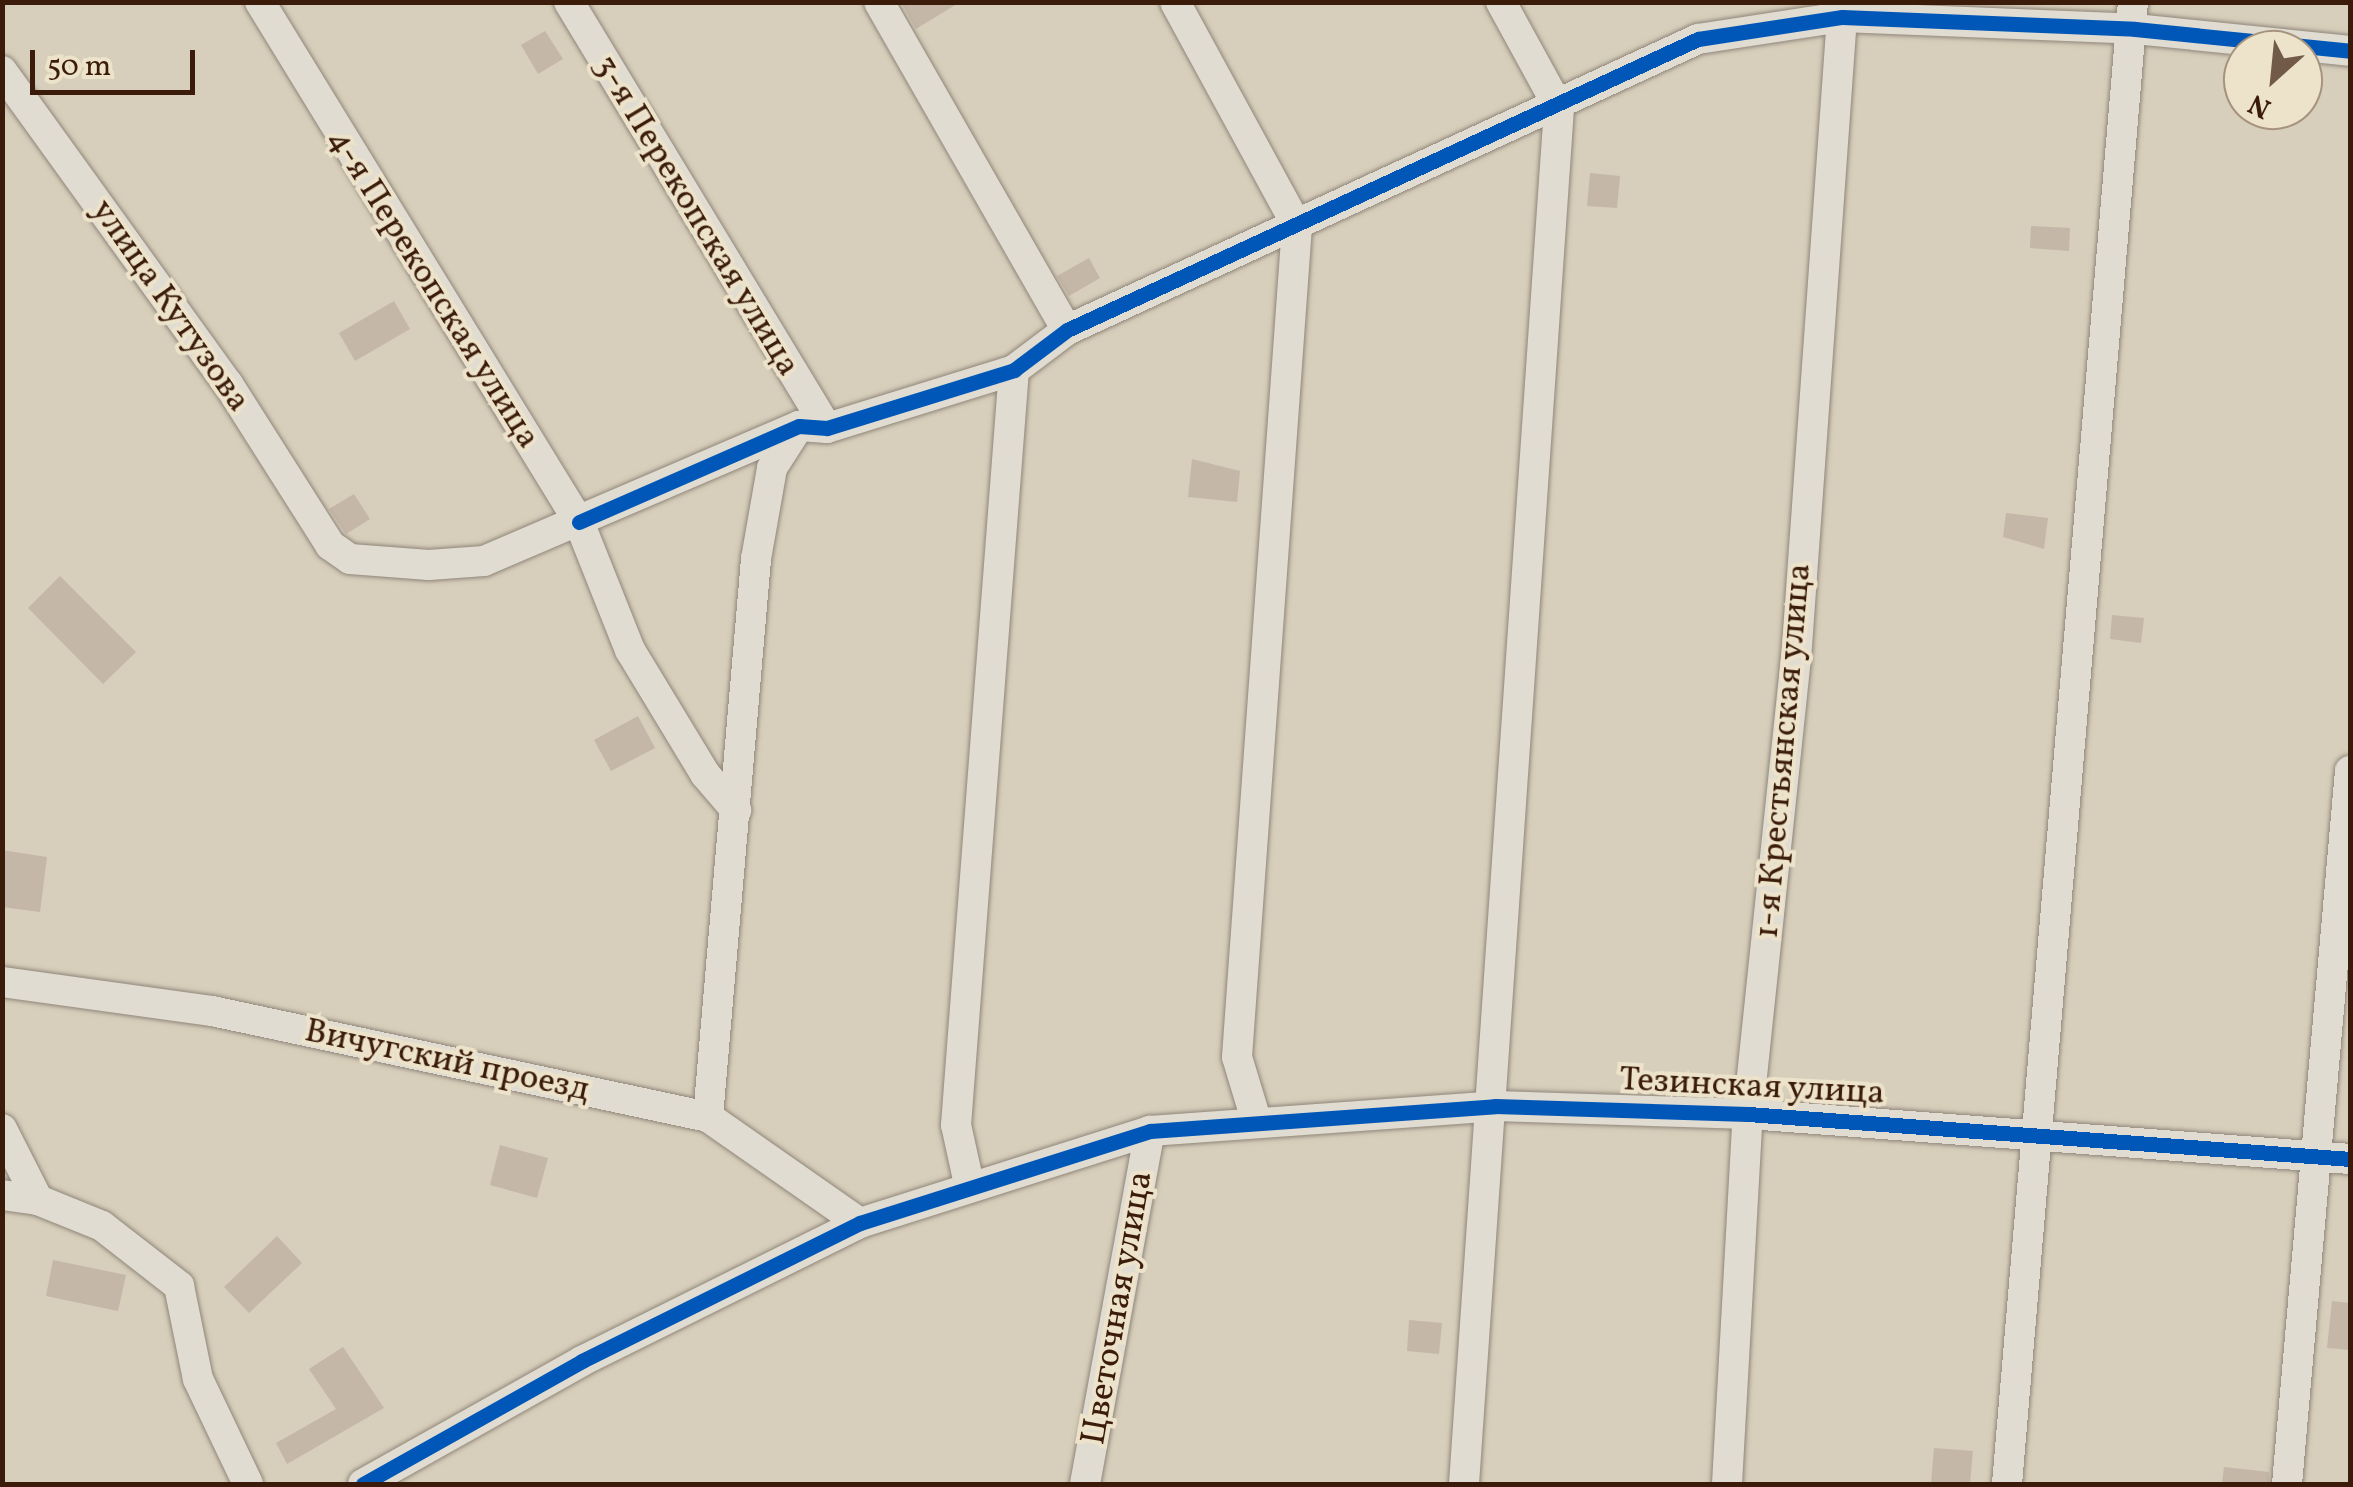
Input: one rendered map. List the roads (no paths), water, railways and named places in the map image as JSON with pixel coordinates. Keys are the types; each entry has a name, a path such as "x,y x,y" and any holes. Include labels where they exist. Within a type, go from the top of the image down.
{"street":[{"name":"4-я Перекопская улица","path":"260,2 579,522 630,650 706,774 736,810"},
{"name":"3-я Перекопская улица","path":"569,2 813,427"},
{"path":"879,2 1067,330"},
{"path":"1175,2 1297,226 1237,1057 1256,1120"},
{"path":"1464,1484 1495,1106 1560,108 1501,2"},
{"path":"579,522 813,427 1014,370 1067,330 1560,108 1698,39 1838,10 2134,16 2350,51"},
{"name":"1-я Крестьянская улица","path":"1727,1484 1748,1114 1796,660 1838,10"},
{"path":"2006,1484 2110,223 2134,16"},
{"name":"улица Кутузова","path":"2,71 228,384 330,545 350,559 484,561 579,522"},
{"path":"969,1184 956,1125 1014,370"},
{"path":"708,1117 756,559 772,468 813,427"},
{"path":"2287,1484 2350,771"},
{"name":"Вичугский проезд","path":"2,982 212,1011 708,1117 860,1224"},
{"name":"Тезинская улица","path":"363,1484 582,1361 860,1224 969,1184 1150,1131 1256,1120 1495,1106 1748,1114 2350,1160"},
{"path":"2,1129 38,1200"},
{"name":"Цветочная улица","path":"1085,1484 1150,1131"},
{"path":"2,1196 38,1200 102,1226 179,1286 198,1379 248,1484"}]}
